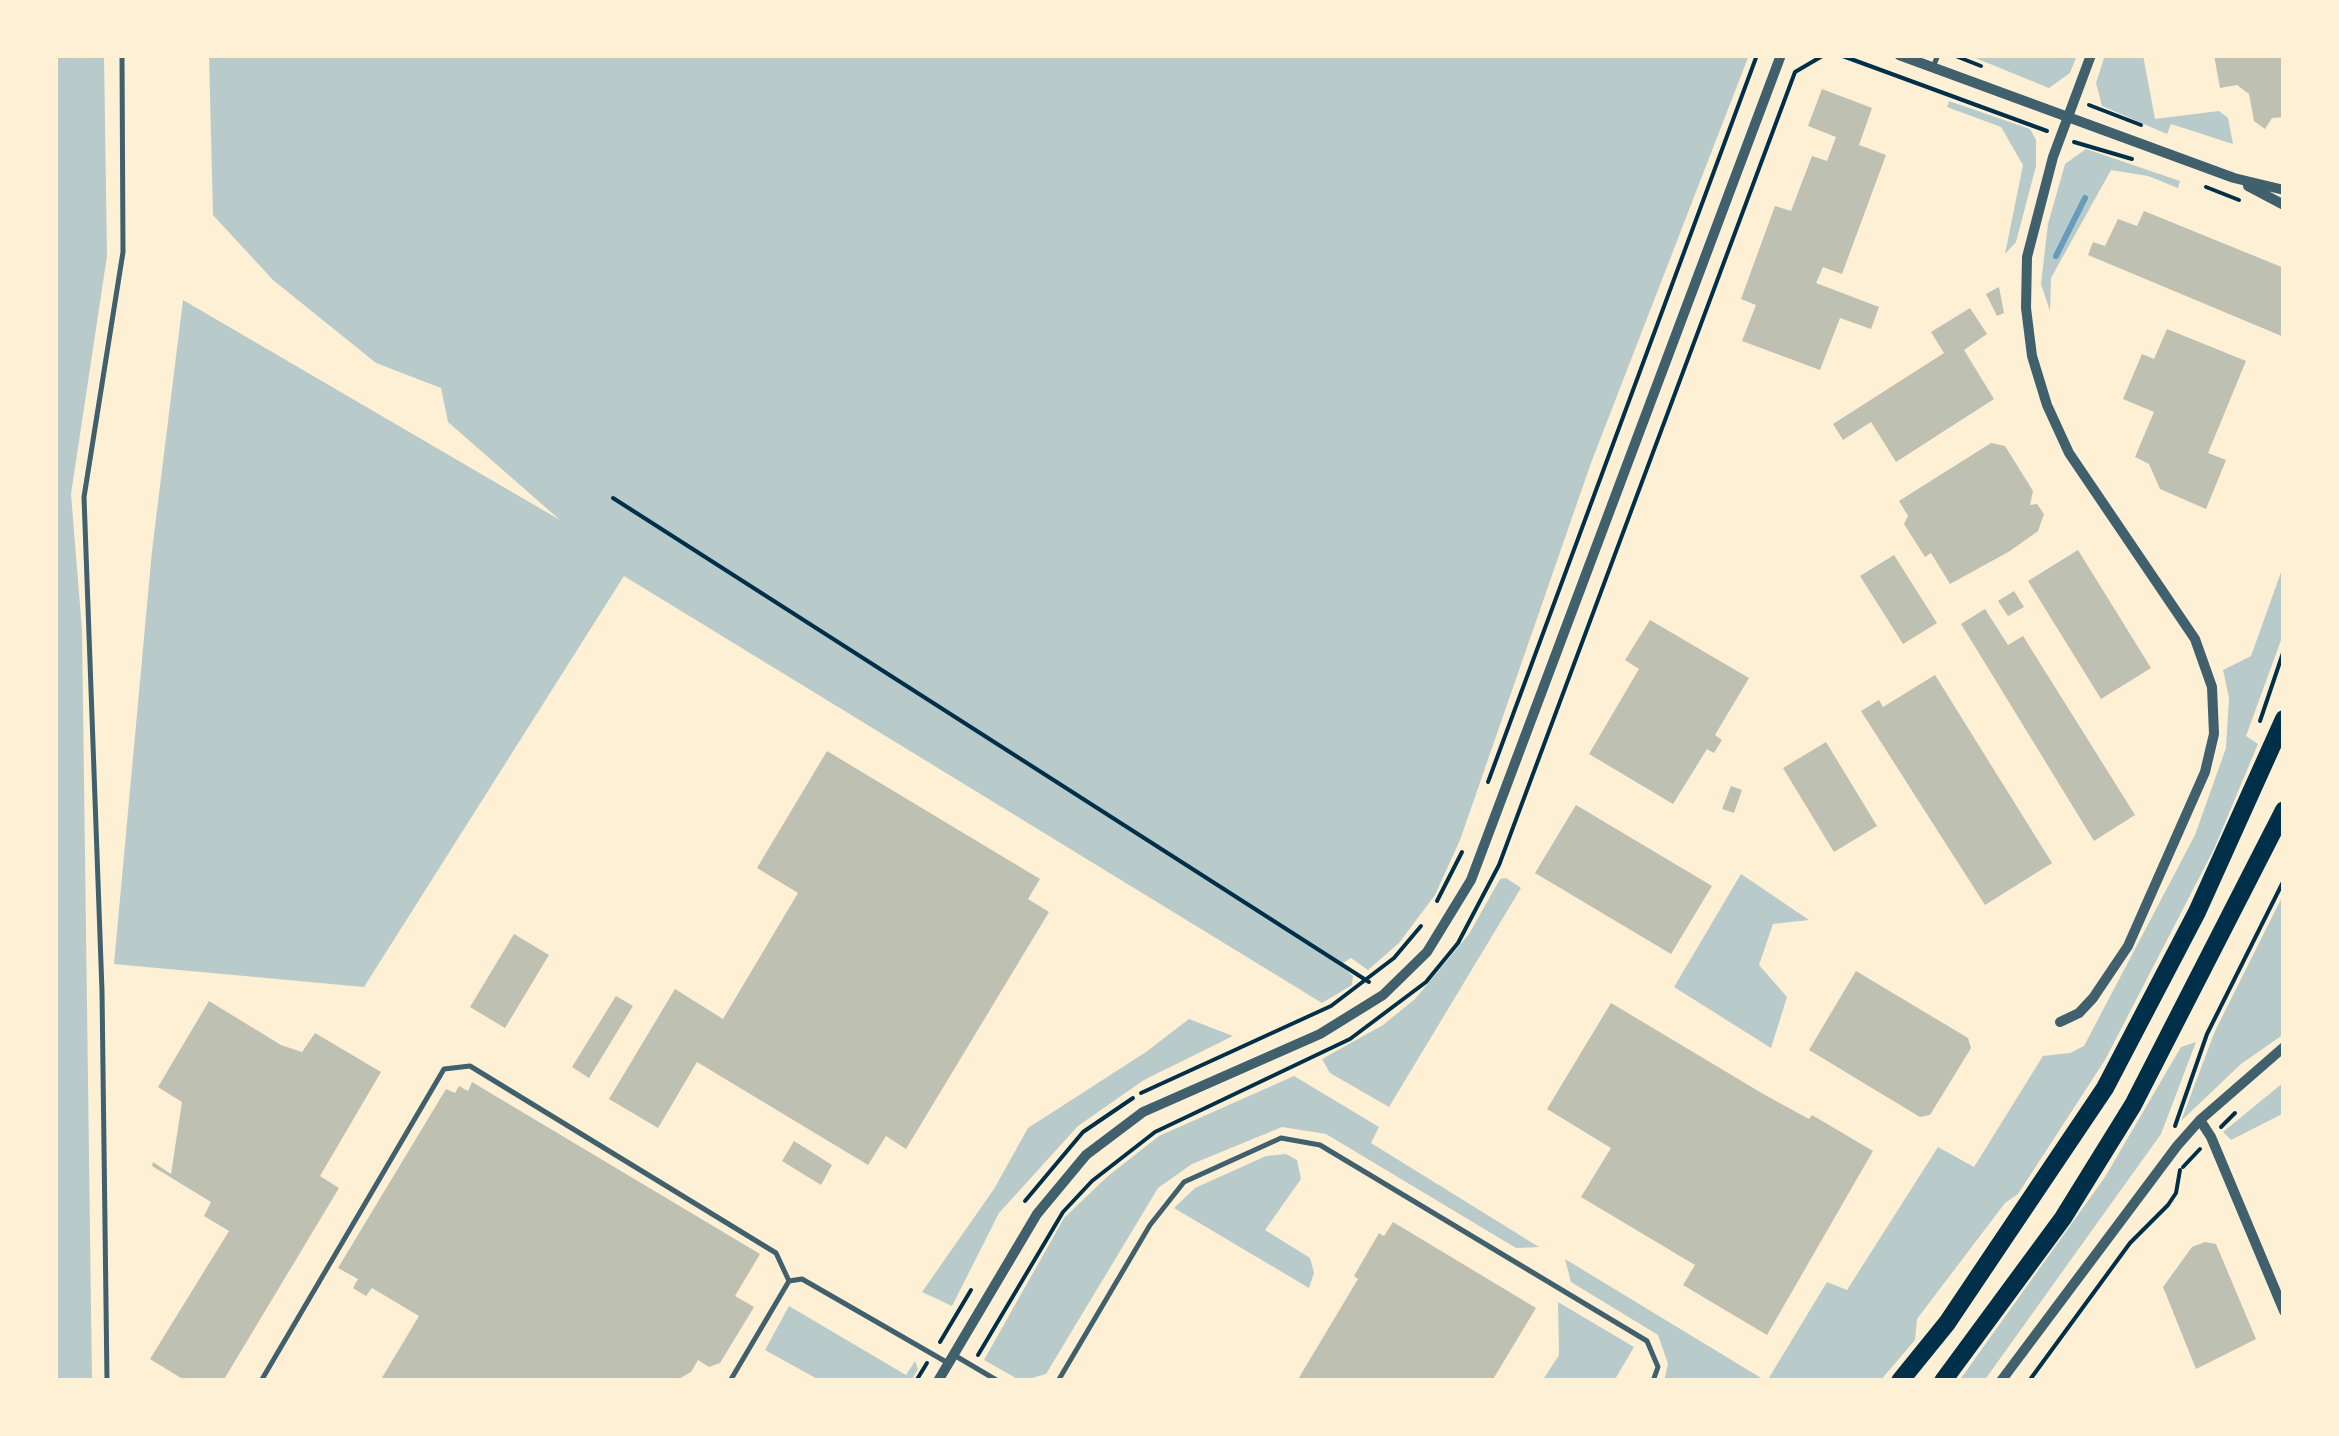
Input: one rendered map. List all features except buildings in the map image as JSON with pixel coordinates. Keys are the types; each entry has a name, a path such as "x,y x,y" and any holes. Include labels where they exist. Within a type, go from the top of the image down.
{"highway":[{"path":"1900,1381 1957,1308 2105,1088 2198,912 2284,719"},
{"path":"1942,1381 2064,1218 2133,1105 2284,810"}],"street":[{"path":"938,1381 1037,1214 1086,1154 1143,1112 1320,1034 1384,995 1426,952 1471,880 1780,55"},
{"path":"1899,55 2234,178 2284,190"},
{"path":"2060,1022 2093,998 2128,946 2205,772 2214,734 2212,687 2195,639 2069,453 2046,402 2032,356 2026,308 2027,257 2036,212 2092,55"},
{"path":"2234,178 2284,204"},
{"path":"2002,1381 2200,1120 2284,1047"},
{"path":"2200,1120 2212,1137 2284,1311"}],"lane":[{"path":"107,1381 102,991 84,497 123,252 122,55"},
{"path":"1933,68 1938,55"},
{"path":"261,1381 444,1069 470,1066 776,1253 790,1280"},
{"path":"1058,1381 1150,1225 1184,1182 1281,1138 1320,1145 1647,1341 1658,1366 1653,1381"},
{"path":"790,1280 802,1279 932,1354 972,1366 998,1381"},
{"path":"730,1381 790,1280"}],"path":[{"path":"1484,793 1757,55"},
{"path":"972,1366 1063,1212 1092,1181 1155,1132 1364,1030 1426,982 1458,943 1499,866 1795,72 1824,55"},
{"path":"1840,55 2026,123"},
{"path":"2090,148 2147,165"},
{"path":"2195,183 2248,204"},
{"path":"613,498 1368,981 1384,995"},
{"path":"2256,735 2284,650"},
{"path":"1017,1214 1050,1166 1120,1105 1302,1021 1368,981 1421,927 1464,849"},
{"path":"2175,1131 2175,1115 2207,1034 2284,880"},
{"path":"2030,1381 2130,1243 2168,1205 2180,1170 2236,1112"},
{"path":"916,1381 973,1286"}],"shaded area":[{"path":"55,55 104,55 107,256 71,494 82,630 92,1381 55,1381"},
{"path":"209,55 1749,55 1591,463 1460,840 1435,895 1399,943 1368,970 1351,958 1340,965 1353,976 1352,985 1322,1003 624,576 364,987 114,964 152,551 183,300 560,520 448,422 441,388 376,363 273,280 213,215"},
{"path":"1968,55 2077,55 2070,73 2049,88"},
{"path":"2105,55 2143,55 2155,119 2219,111 2228,118 2233,144 2171,124 2167,134 2102,106 2096,83"},
{"path":"1949,101 2030,129 2036,140 2036,166 2016,242 2005,254 2023,165 2001,127 1947,107"},
{"path":"2086,149 2180,181 2178,188 2148,176 2111,170 2051,278 2050,311 2041,284 2048,224 2065,164"},
{"path":"2284,564 2284,632 2246,736 2258,744 2214,849 2105,1060 2018,1194 2005,1203 1917,1319 1915,1340 1880,1381 1767,1381 1827,1282 1847,1290 1938,1147 1974,1167 2043,1056 2070,1053 2084,1046 2195,835 2226,748 2229,698 2223,670 2251,656"},
{"path":"1741,874 1809,920 1773,924 1759,965 1787,997 1771,1048 1674,987"},
{"path":"1506,878 1521,888 1389,1107 1330,1073 1322,1059 1383,1025 1415,999 1469,934 1500,879"},
{"path":"2284,893 2284,1034 2241,1064 2181,1121 2215,1031"},
{"path":"1189,1019 1233,1036 1144,1080 1078,1126 999,1213 952,1306 922,1292 994,1189 1028,1128 1146,1052"},
{"path":"2196,1042 2161,1134 1984,1381 1959,1381 2105,1177 2181,1047"},
{"path":"1294,1076 1379,1127 1371,1143 1539,1247 1516,1248 1326,1134 1282,1127 1192,1164 1158,1188 1046,1374 1021,1381 984,1360 1064,1218 1108,1176 1159,1136"},
{"path":"2284,1082 2284,1113 2231,1140 2223,1132"},
{"path":"1286,1154 1297,1160 1301,1179 1265,1230 1310,1258 1314,1273 1309,1288 1174,1208 1195,1188 1266,1156"},
{"path":"1565,1259 1766,1381 1664,1381 1668,1364 1658,1335 1571,1282"},
{"path":"1558,1302 1634,1347 1614,1381 1542,1381 1559,1355"},
{"path":"789,1306 906,1375 915,1361 918,1369 911,1381 821,1381 765,1350"}],"waterway":[{"path":"2056,256 2085,198"}]}
